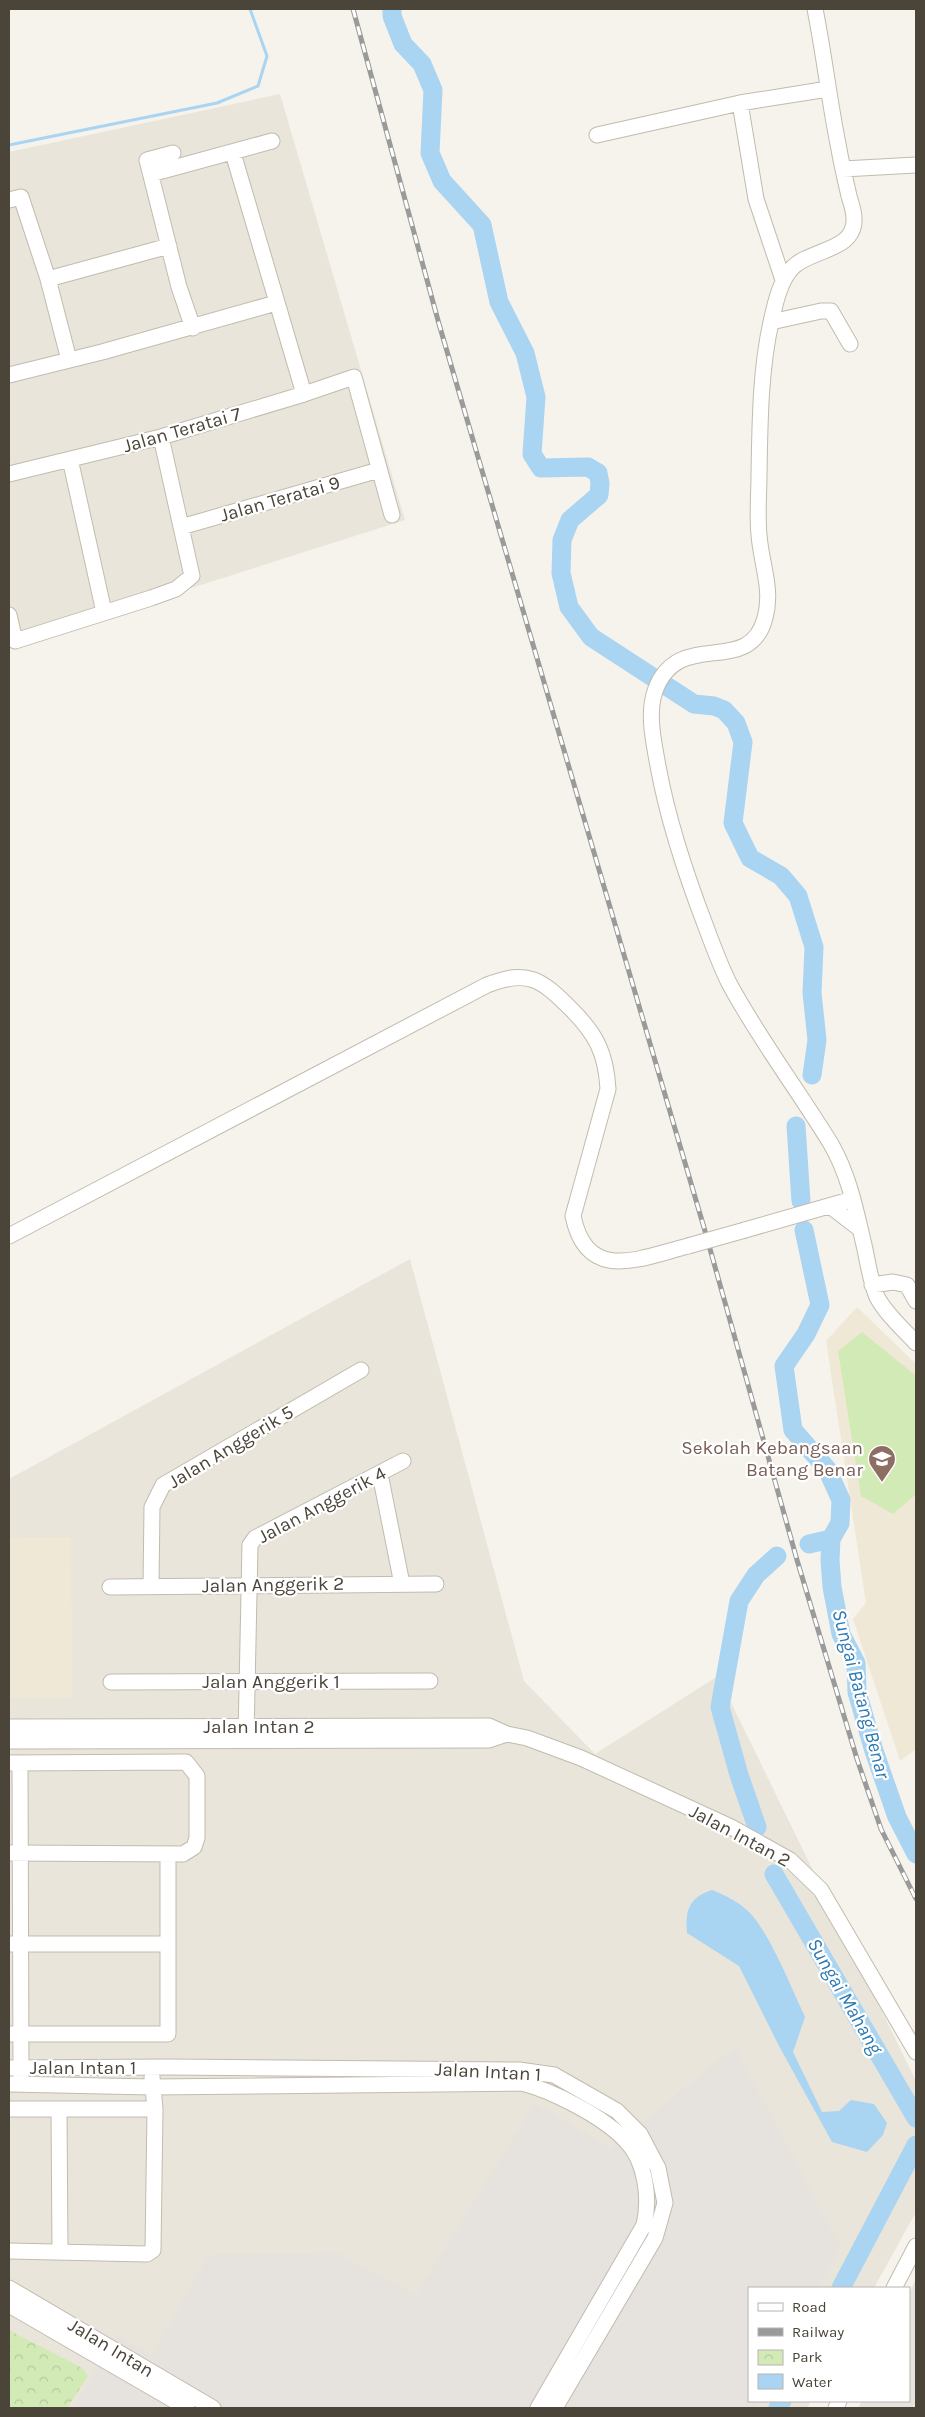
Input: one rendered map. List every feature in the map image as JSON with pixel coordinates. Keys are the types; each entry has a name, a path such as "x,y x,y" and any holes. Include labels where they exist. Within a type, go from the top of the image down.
{"street":[{"path":"815,9 842,169 854,219 852,233 845,241 800,260 784,280 771,322 760,402 759,536 768,587 764,624 757,637 748,645 683,658 672,664 662,676 655,690 651,706 663,793 683,863 721,966 756,1031 831,1145 843,1168 853,1199 872,1284 879,1301 916,1343"},
{"path":"597,135 740,103 828,89"},
{"path":"740,103 756,199 784,280"},
{"path":"151,174 272,142"},
{"path":"173,153 147,160 193,328"},
{"path":"233,153 304,394"},
{"path":"842,169 916,164"},
{"path":"9,200 21,197 48,279 69,360"},
{"path":"48,279 169,246"},
{"path":"9,375 193,328 276,303"},
{"path":"771,322 821,311 831,311 850,344"},
{"name":"Jalan Teratai 7","path":"9,474 161,436 304,394 354,377 379,470"},
{"path":"9,615 15,641 176,589 192,576 161,436"},
{"path":"70,459 104,612"},
{"path":"379,470 392,514"},
{"name":"Jalan Teratai 9","path":"181,527 379,470"},
{"path":"9,1236 487,985 506,978 536,980 549,987 589,1027 600,1046 607,1072 608,1089 573,1216 576,1231 584,1245 602,1259 618,1263 688,1246 853,1199"},
{"path":"830,1206 840,1194 843,1184 843,1168"},
{"path":"830,1206 860,1229"},
{"path":"872,1284 893,1282 906,1284 916,1301"},
{"name":"Jalan Anggerik 5","path":"151,1586 152,1506 163,1485 361,1370"},
{"name":"Jalan Anggerik 4","path":"246,1734 250,1545 255,1538 403,1461"},
{"path":"380,1474 402,1584"},
{"name":"Jalan Anggerik 2","path":"110,1587 436,1584"},
{"name":"Jalan Anggerik 1","path":"111,1682 430,1681"},
{"name":"Jalan Intan 2","path":"9,1727 488,1740 507,1734 527,1738 580,1758 731,1827 790,1860 821,1890 916,2052"},
{"name":"Jalan Intan 2","path":"9,1741 246,1734"},
{"path":"14,1853 183,1854 194,1847 197,1838 196,1776 186,1762 14,1763 14,1853 15,1944 15,2085"},
{"path":"15,2034 168,2034 168,1854"},
{"path":"15,1944 168,1944"},
{"path":"9,2251 147,2254 154,2250 155,2108 151,2067"},
{"name":"Jalan Intan 1","path":"15,2068 151,2067 519,2070 554,2075 617,2111 640,2134 658,2168 665,2203 651,2245 555,2408"},
{"name":"Jalan Intan 1","path":"15,2085 152,2087 522,2083 541,2088 564,2098 627,2141 636,2155 645,2186 648,2208 644,2225 538,2408"},
{"path":"9,2109 155,2108"},
{"path":"59,2109 60,2252"},
{"path":"895,2287 916,2246"},
{"name":"Jalan Intan","path":"10,2291 213,2408"},
{"name":"Jalan Intan","path":"9,2305 187,2408"}],"shaded area":[{"path":"280,94 405,520 9,646 9,152"},
{"path":"410,1259 524,1681 595,1754 718,1676 916,2081 916,2212 875,2287 748,2287 748,2402 810,2402 807,2408 9,2408 9,1479"},
{"name":"Sekolah Kebangsaan Batang Benar","path":"857,1307 916,1364 916,1749 900,1761 853,1619 866,1603 826,1341"},
{"path":"71,1537 72,1698 9,1698 9,1538"},
{"path":"735,2047 841,2247 821,2287 748,2287 748,2402 759,2402 756,2408 73,2408 117,2336 152,2355 208,2255 337,2253 416,2295 535,2103 610,2148"},
{"path":"916,2278 916,2408 858,2408 861,2402 910,2402 910,2293"}],"green space":[{"path":"862,1332 916,1376 916,1494 893,1514 861,1496 838,1351"},
{"path":"9,2330 82,2368 88,2376 67,2408 9,2408"}],"water":[{"path":"712,1890 732,1899 749,1912 757,1921 780,1962 805,2017 793,2052 822,2112 839,2111 851,2100 874,2104 887,2123 883,2135 867,2152 832,2142 779,2046 739,1966 687,1933 687,1918 690,1906 698,1897"}],"waterway":[{"path":"9,145 217,103 258,86 267,56 250,9"},
{"name":"Sungai Batang Benar","path":"392,9 392,16 403,44 422,64 433,90 430,153 442,181 482,225 499,302 525,353 536,397 532,454 541,468 588,467 598,473 600,483 599,495 570,520 562,540 561,573 569,607 591,637 694,704 714,706 724,710 736,723 743,742 733,823 750,858 781,876 798,896 814,947 812,993 817,1040 812,1075"},
{"name":"Sungai Batang Benar","path":"796,1126 801,1201"},
{"name":"Sungai Batang Benar","path":"804,1230 820,1305 806,1334 784,1366 793,1430 827,1469 841,1500 840,1523 831,1539 830,1560 832,1587 841,1634 856,1663 857,1692 874,1751 897,1817 916,1854"},
{"name":"Sungai Mahang","path":"809,1544 831,1539"},
{"name":"Sungai Mahang","path":"757,1827 739,1775 720,1707 739,1601 756,1575 777,1556"},
{"name":"Sungai Mahang","path":"774,1874 916,2118"},
{"name":"Sungai Mahang","path":"842,2287 916,2145"},
{"name":"Sungai Mahang","path":"778,2408 781,2402"}],"railway":[{"path":"353,9 439,324 705,1231 797,1560 857,1759 881,1829 916,1899"}],"place":[{"name":"Sekolah Kebangsaan Batang Benar","path":"882,1483"}]}
